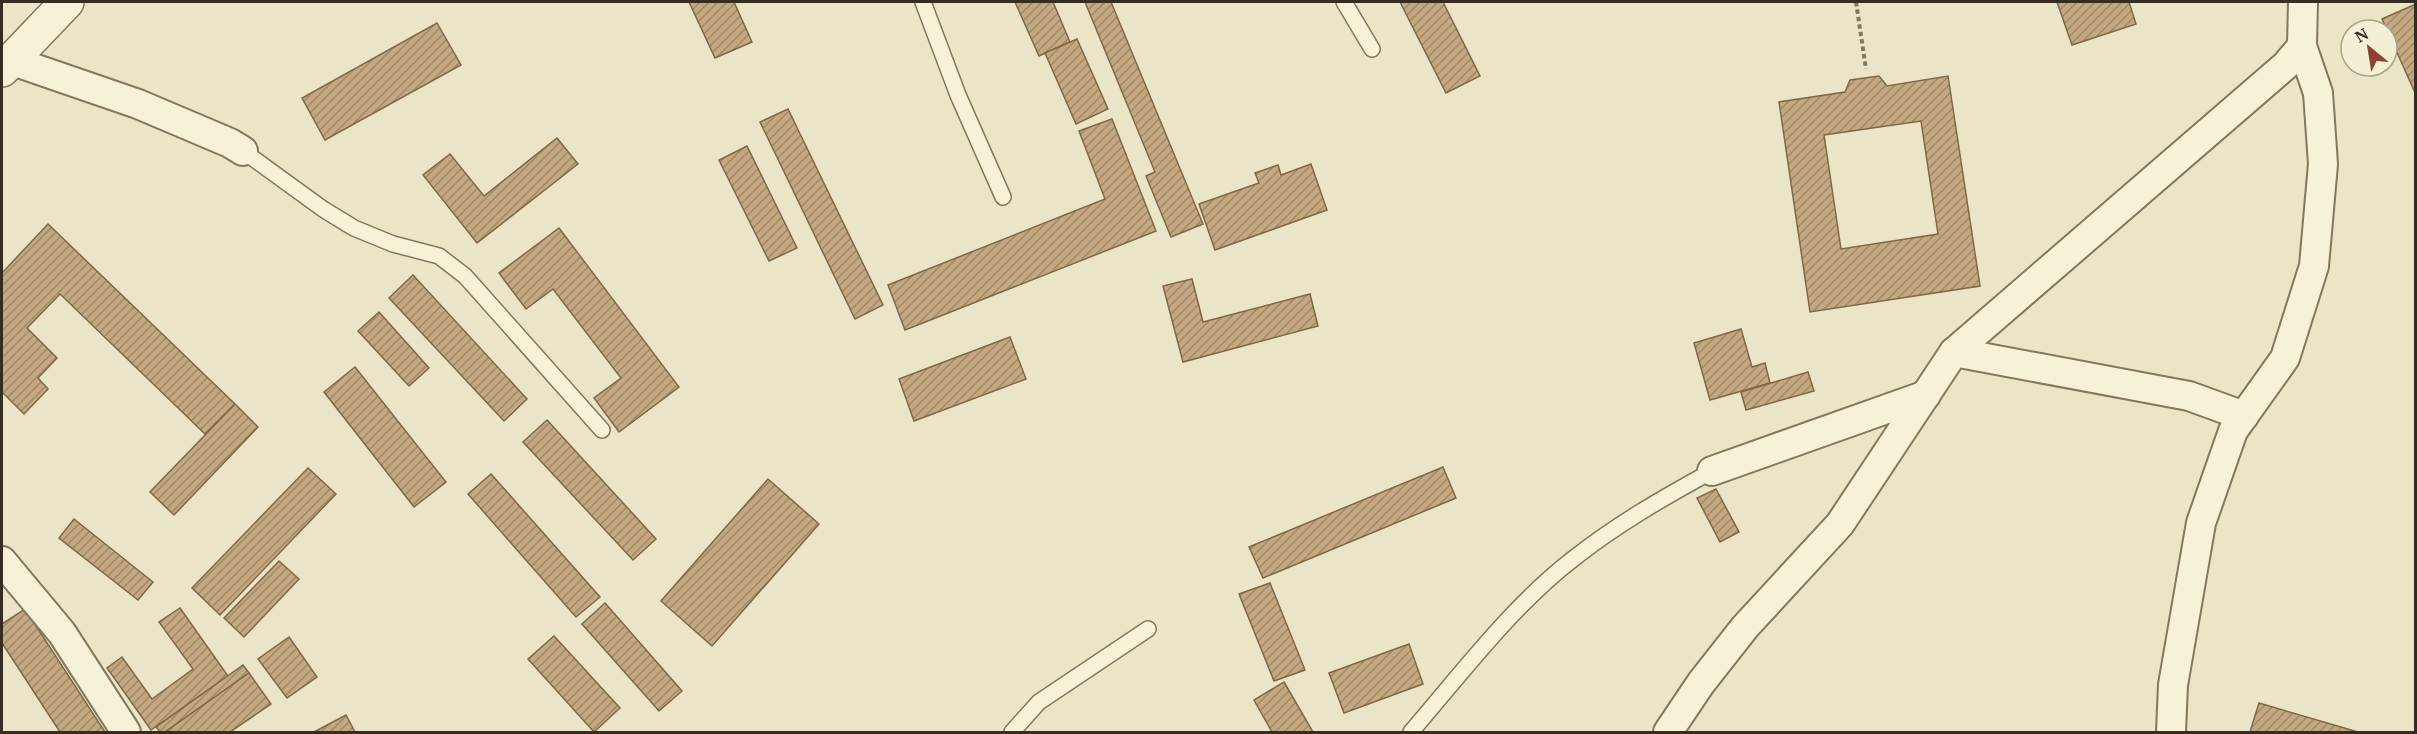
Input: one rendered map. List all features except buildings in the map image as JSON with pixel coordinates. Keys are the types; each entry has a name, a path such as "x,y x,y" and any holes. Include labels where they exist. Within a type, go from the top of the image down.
{"street":[{"path":"67,2 6,65 138,104 230,143 243,151"},
{"path":"2171,732 2173,685 2201,523 2233,431 2284,358 2314,266 2323,164 2318,93 2302,46 2303,2"},
{"path":"1668,732 1701,683 1745,627 1840,524 1954,352 2286,65 2302,46"},
{"path":"1954,352 2189,396 2244,416"},
{"path":"1712,471 1926,395"},
{"path":"2,561 62,633 126,732"}],"lane":[{"path":"923,2 958,95 1003,197"},
{"path":"1344,2 1372,49"},
{"path":"243,151 323,209 354,228 393,244 439,256 465,276 602,430"},
{"path":"1411,732 1500,628 1571,560 1633,514 1712,471"},
{"path":"1012,732 1039,702 1148,629"}],"path":[{"path":"1856,2 1866,69"}]}
